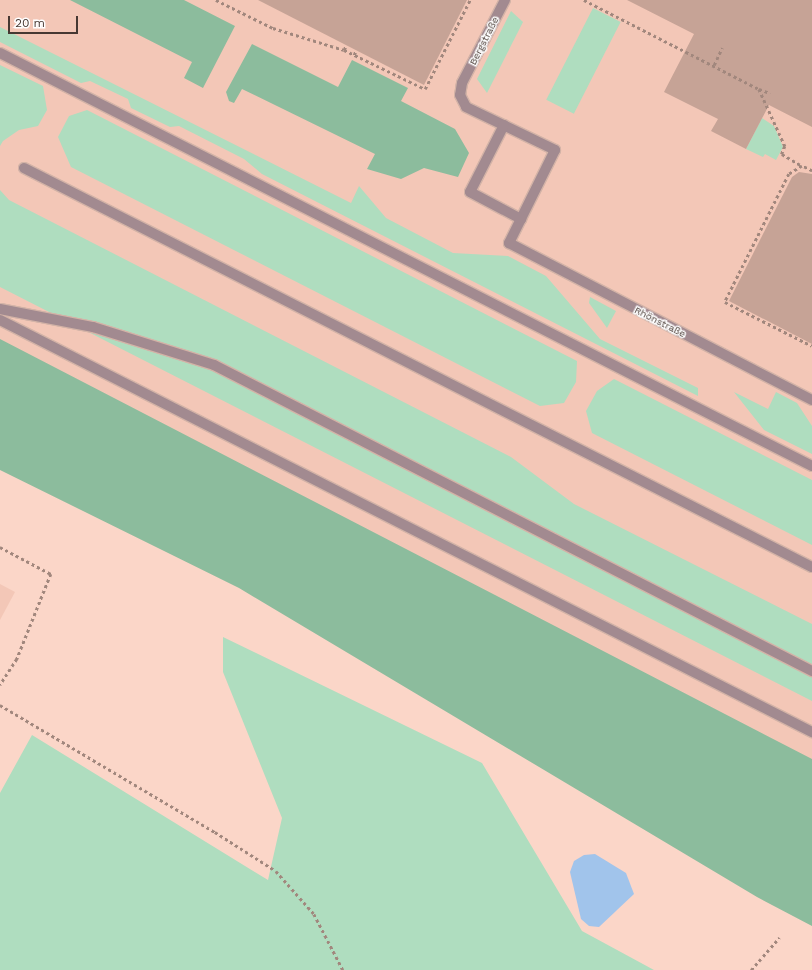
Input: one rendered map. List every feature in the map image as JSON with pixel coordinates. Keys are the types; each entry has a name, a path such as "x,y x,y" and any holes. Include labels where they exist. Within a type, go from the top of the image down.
{"lane":[{"name":"Bergstraße","path":"504,125 466,106 460,95 462,83 505,0"},
{"path":"0,53 812,466"},
{"path":"504,125 556,150 521,219 470,192 504,125"},
{"path":"24,168 812,567"},
{"name":"Rhönstraße","path":"521,219 509,243 812,400"},
{"path":"0,308 93,327 214,365 812,671"},
{"path":"0,320 812,732"}],"path":[{"path":"218,0 273,28 344,50 425,89 462,12 470,0"},
{"path":"584,0 759,89 770,93"},
{"path":"344,50 346,45"},
{"path":"714,65 722,48"},
{"path":"354,55 356,50"},
{"path":"759,89 786,146 782,154 812,171"},
{"path":"802,166 789,174 725,302 812,346"},
{"path":"0,547 51,574 17,659 0,685"},
{"path":"0,705 215,832 276,871 314,914 343,970"},
{"path":"751,970 779,938"}],"shaded area":[{"path":"0,0 812,0 812,816 0,394"},
{"path":"0,584 15,592 0,620"}],"green space":[{"path":"70,0 184,0 235,26 203,88 184,78 192,62"},
{"path":"593,8 621,22 574,114 546,100"},
{"path":"511,11 523,22 487,93 477,79"},
{"path":"0,27 351,203 359,186 386,218 453,253 508,256 546,276 600,339 698,388 698,396 262,174 244,159 179,126 170,127 131,108 128,99 90,81 81,83 0,42"},
{"path":"252,44 338,87 352,60 408,88 401,101 455,129 469,153 458,177 424,168 401,179 367,169 375,154 242,89 234,103 229,101 226,92"},
{"path":"0,65 43,86 47,110 38,126 19,130 3,141 0,146"},
{"path":"87,110 577,361 576,382 564,403 540,406 71,167 58,137 69,116"},
{"path":"762,118 774,126 783,147 776,160 765,154 763,157 746,149"},
{"path":"0,190 9,200 511,457 574,504 812,624 812,701 0,287"},
{"path":"590,297 616,311 607,328 589,303"},
{"path":"0,339 812,759 812,926 757,897 239,588 0,470"},
{"path":"614,379 812,480 812,545 592,433 586,411 597,391"},
{"path":"734,392 768,409 776,392 797,403 812,426 812,454 764,430"},
{"path":"223,637 482,763 582,931 654,970 0,970 0,793 32,735 268,880 282,818 223,672"}],"water":[{"path":"595,854 626,873 634,894 599,927 589,926 581,919 570,872 574,861 584,855"}],"building":[{"path":"258,0 467,0 424,85"},
{"path":"627,0 812,0 812,127 769,105 746,149 711,131 718,119 664,92 694,34"},
{"path":"799,172 812,174 812,344 729,301 792,177"}]}
